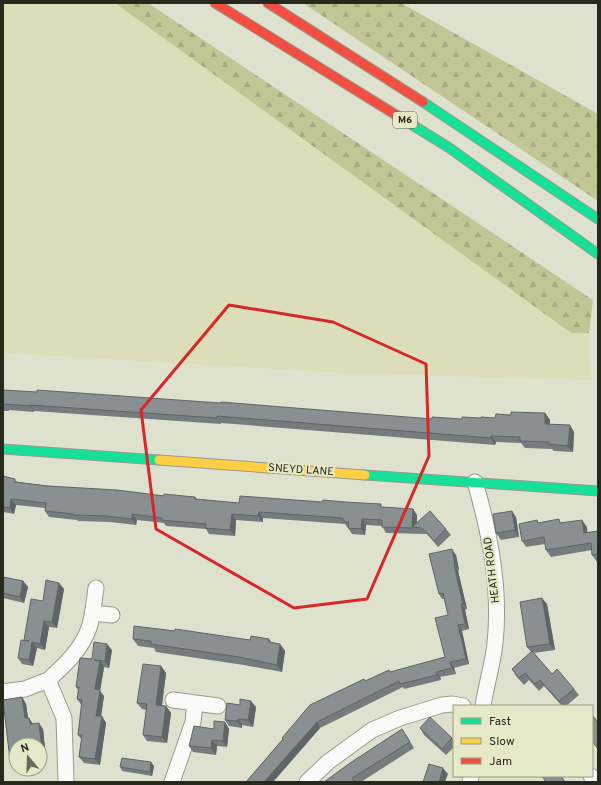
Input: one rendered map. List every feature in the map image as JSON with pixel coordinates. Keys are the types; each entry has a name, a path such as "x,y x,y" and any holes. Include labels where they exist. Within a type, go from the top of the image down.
{"main road":[{"name":"M6","path":"215,3 448,148 598,254"},
{"name":"M6","path":"268,3 463,128 595,216"},
{"name":"SNEYD LANE","path":"3,449 598,491"}],"street":[{"name":"HEATH ROAD","path":"475,482 483,508 492,558 497,598 495,643 483,705"},
{"path":"3,692 25,689 48,680 75,654 85,638 89,627 96,588"},
{"path":"92,613 112,615"},
{"path":"48,680 64,718 66,782"},
{"path":"173,700 218,706"},
{"path":"172,782 193,722 195,703"},
{"path":"307,782 328,762 372,730 400,718 442,705 458,705"}],"highlighted area":[{"path":"229,305 333,322 426,364 429,456 367,599 294,608 156,529 141,410"}],"green space":[{"path":"3,3 115,3 571,333 589,333 591,380 344,373 3,353"},
{"path":"115,3 148,3 593,300 589,333 571,333"},
{"path":"303,3 401,3 598,114 598,201"}],"building":[{"path":"3,390 37,392 37,390 221,402 432,419 432,417 462,419 462,417 495,418 496,414 511,415 511,412 545,413 545,424 570,425 568,446 549,444 549,442 520,441 520,437 491,436 491,438 217,416 217,418 30,405 3,405"},
{"path":"3,476 15,479 15,482 48,486 117,490 164,496 164,494 195,497 195,499 239,503 240,496 322,502 323,500 381,504 381,507 413,509 412,528 382,527 382,520 362,519 361,529 348,528 349,522 343,521 343,518 259,512 258,516 232,514 230,530 205,528 206,524 161,520 162,518 132,514 132,519 106,516 74,515 45,511 46,503 11,499 10,508 3,507"},
{"path":"430,511 446,529 434,541 422,528 412,527"},
{"path":"512,511 515,530 496,533 493,514"},
{"path":"559,519 560,523 582,520 584,533 598,531 598,554 592,555 591,543 546,550 544,537 522,541 519,524 537,520 538,523"},
{"path":"452,549 463,604 461,604 465,624 458,625 466,659 450,662 452,668 436,672 437,675 400,684 399,681 317,722 264,782 246,782 310,705 364,679 365,681 389,670 390,672 445,657 435,618 448,615 443,593 439,594 429,554"},
{"path":"3,577 23,581 20,597 3,593"},
{"path":"46,580 59,583 52,622 44,621 40,644 32,642 29,660 18,658 21,640 29,641 24,640 31,599 43,601"},
{"path":"542,598 550,644 527,647 520,602"},
{"path":"134,626 175,631 175,629 250,640 251,636 269,639 269,642 280,644 277,665 239,657 151,644 151,641 133,639"},
{"path":"94,642 107,644 105,661 94,660 100,661 95,689 100,690 96,716 102,716 95,759 79,757 82,735 78,735 82,700 77,699 79,687 76,687 80,658 92,659"},
{"path":"532,651 552,674 557,669 574,689 559,701 540,680 535,684 525,673 519,678 512,669"},
{"path":"143,664 161,666 156,705 166,706 162,737 143,735 147,704 137,703"},
{"path":"22,697 25,718 29,718 30,724 39,723 40,737 8,737 8,743 3,700"},
{"path":"240,699 251,701 248,720 225,720 227,703 240,705"},
{"path":"593,716 598,722 598,749 593,742"},
{"path":"430,717 452,738 442,749 420,728"},
{"path":"214,721 225,722 223,741 212,740 211,748 189,746 194,726 214,729"},
{"path":"402,729 410,742 352,778 354,780 351,782 324,782 350,763"},
{"path":"122,758 151,762 150,772 120,767"},
{"path":"429,764 443,768 439,782 423,782"},
{"path":"543,777 562,777 565,782 546,782"}],"traffic: fast":[{"path":"423,102 598,219"},
{"path":"401,118 448,147 598,254"},
{"path":"3,449 159,460"},
{"path":"365,475 598,491"}],"traffic: slow":[{"path":"159,460 365,475"}],"traffic: jam":[{"path":"215,3 401,118"},
{"path":"268,3 423,102"}]}
